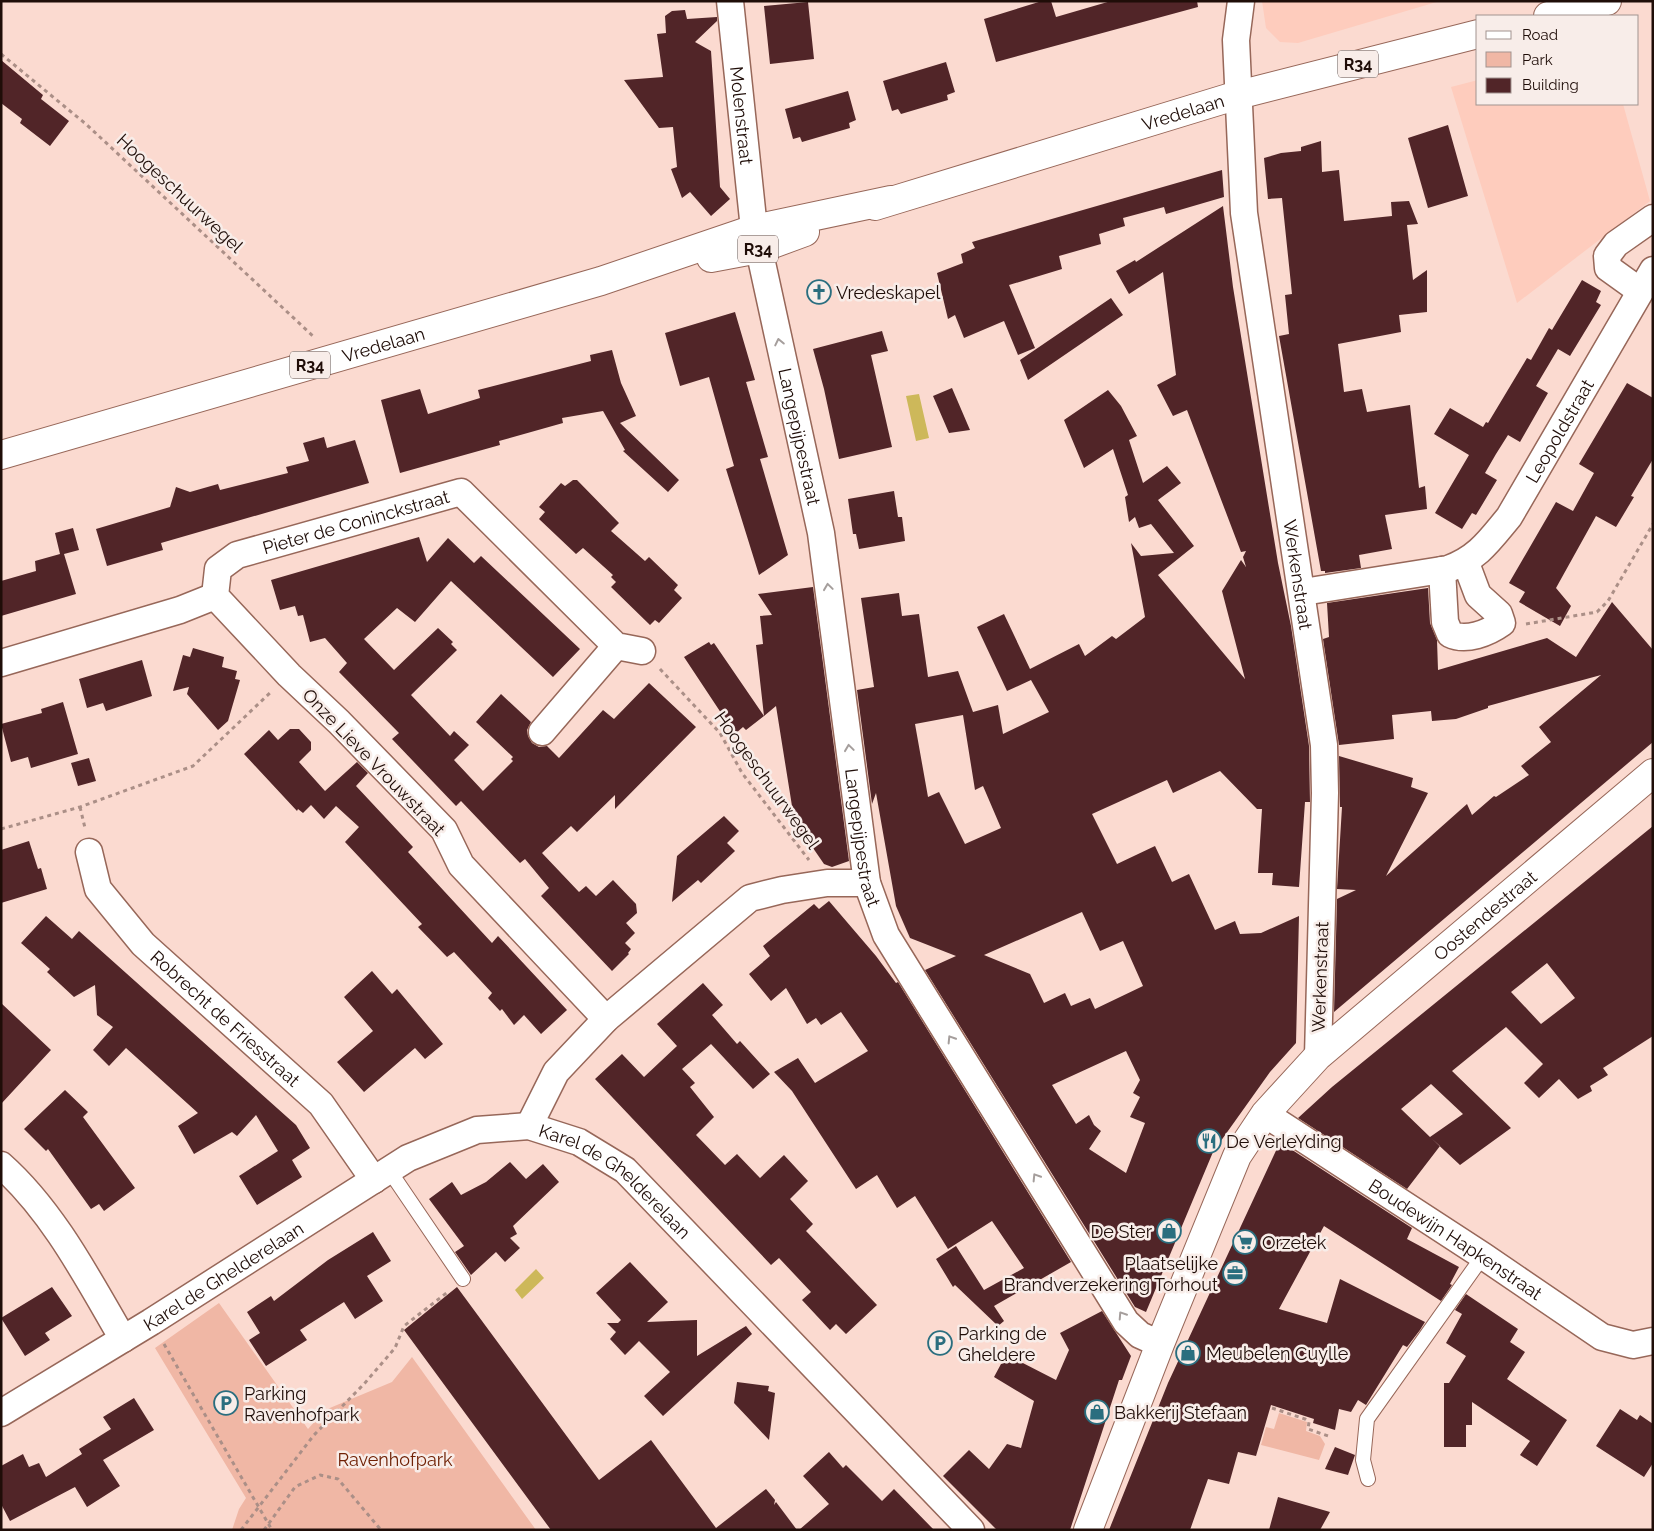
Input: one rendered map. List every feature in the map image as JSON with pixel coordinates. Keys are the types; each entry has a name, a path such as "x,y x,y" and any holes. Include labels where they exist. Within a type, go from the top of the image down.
{"main road":[{"path":"1552,15 1607,1"},
{"name":"Vredelaan","path":"1,455 619,275 756,239 891,200 1238,95 1476,35"},
{"name":"Oostendestraat","path":"1088,1530 1160,1344 1237,1156 1265,1114 1318,1056 1653,773"},
{"name":"Oostendestraat","path":"1318,1056 1653,798"}],"street":[{"name":"Molenstraat","path":"730,1 756,239"},
{"name":"Werkenstraat","path":"1241,1 1236,40 1244,213 1303,592 1324,745 1325,793 1318,1056"},
{"name":"Leopoldstraat","path":"1454,566 1486,546 1509,517 1647,281 1608,268 1607,256 1616,244 1653,218"},
{"name":"Langepijpestraat","path":"756,239 820,533 868,883 886,935 1126,1322 1140,1335 1160,1344"},
{"name":"Pieter de Coninckstraat","path":"215,596 218,569 237,555 460,492 616,646"},
{"path":"1303,592 1454,566"},
{"path":"1454,566 1478,595 1498,614 1502,623 1491,631 1458,638 1450,634 1445,622 1454,566"},
{"path":"1,663 180,610 215,596"},
{"name":"Onze Lieve Vrouwstraat","path":"215,596 289,675 339,722 444,830 461,865 606,1019"},
{"path":"542,732 616,646 642,650"},
{"name":"Robrecht de Friesstraat","path":"90,852 98,889 143,944 321,1104 382,1175"},
{"path":"529,1126 556,1072 606,1019 750,898 782,890 827,883 868,883"},
{"name":"Boudewijn Hapkenstraat","path":"1265,1114 1483,1256 1602,1337 1633,1344 1653,1341"},
{"name":"Karel de Ghelderelaan","path":"1,1412 151,1322 408,1158 477,1130 529,1126 578,1142 625,1170 971,1530"},
{"path":"1,1165 19,1181 76,1258 123,1338"}],"lane":[{"path":"382,1175 463,1279"},
{"path":"1368,1479 1363,1460 1367,1419 1483,1256"}],"path":[{"name":"Hoogeschuurwegel","path":"1,54 87,124 336,358"},
{"path":"1502,623 1533,624 1596,612 1608,601 1653,524"},
{"name":"Hoogeschuurwegel","path":"642,650 720,733 742,773 827,883"},
{"path":"1,828 80,807 192,766 289,675"},
{"path":"241,1530 314,1436 395,1348 404,1326 463,1279"},
{"path":"151,1322 272,1530"},
{"path":"1272,1408 1305,1418 1309,1422 1308,1429 1331,1437"},
{"path":"264,1530 295,1487 320,1475 338,1479 381,1530"}],"shaded area":[{"path":"1262,1 1440,1 1298,43 1280,42 1266,28"},
{"path":"1476,81 1476,105 1623,105 1650,201 1517,303 1451,87"},
{"path":"919,394 929,438 916,441 906,396"},
{"path":"536,1269 544,1278 522,1299 515,1290"}],"green space":[{"name":"Ravenhofpark","path":"219,1303 308,1429 325,1410 392,1382 412,1357 536,1530 232,1530 239,1509 246,1498 155,1348"},
{"path":"1279,1413 1307,1422 1306,1431 1320,1436 1325,1444 1319,1460 1261,1445 1266,1427 1274,1429"}],"building":[{"path":"1042,1 1051,1 1056,17 1111,1 1197,1 1198,7 996,62 984,19"},
{"path":"808,2 814,59 770,64 764,6"},
{"path":"685,10 687,19 717,17 717,21 695,42 711,51 720,187 730,199 711,216 690,192 682,198 671,169 677,167 673,127 659,128 624,80 663,77 657,34 666,33 665,16 672,11"},
{"path":"1,60 43,95 41,99 69,121 50,146 20,123 22,119 1,103"},
{"path":"946,62 955,92 947,95 948,100 901,114 898,109 892,111 883,81"},
{"path":"848,91 856,120 849,123 850,128 802,142 800,137 793,139 785,109"},
{"path":"1448,125 1468,196 1428,208 1408,138"},
{"path":"1321,141 1322,172 1339,170 1344,221 1392,216 1391,202 1409,201 1418,224 1407,225 1413,280 1427,270 1427,312 1399,315 1401,332 1338,344 1344,392 1362,389 1367,412 1410,405 1419,488 1425,486 1427,509 1385,515 1392,549 1359,555 1361,568 1325,573 1325,571 1321,571 1279,336 1289,334 1285,295 1292,294 1282,198 1268,199 1264,158 1281,153 1301,151 1301,147"},
{"path":"1222,170 1224,197 1166,214 1164,207 1123,218 1125,226 1099,234 1101,244 1059,256 1062,269 1009,285 1035,348 1018,355 1004,321 964,338 955,315 948,319 937,273 963,263 961,254 975,248 972,242"},
{"path":"1223,206 1233,287 1278,563 1291,626 1309,746 1310,802 1305,802 1299,887 1272,885 1273,873 1258,873 1262,809 1257,809 1220,771 1173,793 1167,780 1092,814 1117,864 1155,846 1172,882 1189,874 1215,930 1235,921 1240,934 1261,933 1299,916 1296,1043 1270,1072 1213,1152 1146,1312 1135,1307 925,970 956,956 910,938 896,906 876,793 872,804 857,690 874,687 861,598 899,593 902,616 919,614 928,677 958,671 973,712 998,705 1003,734 1049,712 1031,680 1007,691 977,627 1004,614 1030,669 1079,644 1085,656 1112,636 1116,639 1145,617 1131,543 1141,556 1174,553 1151,524 1139,528 1135,517 1129,522 1125,497 1128,495 1113,449 1084,468 1064,420 1108,390 1121,406 1137,436 1129,440 1143,483 1167,466 1181,483 1158,500 1194,546 1158,575 1245,679 1222,591 1241,560 1246,567 1243,557 1246,551 1241,552 1187,410 1173,416 1157,385 1176,375 1163,272 1129,294 1116,271 1135,260 1136,262","holes":["963,715 975,790 983,786 1001,828 965,844 939,792 928,797 915,724","1082,912 1100,951 1123,941 1143,986 1095,1009 1090,998 1071,1006 1065,993 1044,1003 1030,974 984,955","1126,1051 1140,1080 1133,1093 1140,1097 1130,1117 1145,1123 1126,1173 1089,1149 1101,1131 1094,1125 1089,1115 1076,1124 1052,1085"]},
{"path":"1582,280 1601,291 1596,302 1601,305 1570,356 1558,349 1536,386 1548,393 1520,442 1508,435 1485,473 1497,480 1476,515 1472,513 1462,529 1435,513 1469,455 1434,434 1450,408 1483,427 1486,422 1488,423 1527,358 1531,360 1549,328 1552,330"},
{"path":"1111,298 1123,315 1028,380 1020,360"},
{"path":"735,312 755,380 746,382 768,457 760,459 788,555 759,575 726,469 734,466 709,377 680,386 665,333"},
{"path":"882,331 888,351 871,355 892,447 839,459 824,389 813,349"},
{"path":"612,350 621,383 636,416 620,423 679,480 668,492 623,451 625,450 603,411 562,418 563,423 499,441 500,445 400,473 381,400 420,389 428,414 480,398 478,390 591,361 590,355"},
{"path":"1627,383 1653,398 1653,459 1631,496 1634,497 1616,527 1596,516 1556,588 1571,606 1560,626 1519,602 1525,592 1509,583 1556,502 1573,511 1594,473 1579,464"},
{"path":"952,388 970,430 949,433 933,396"},
{"path":"324,437 327,448 355,440 369,483 161,543 163,550 107,566 96,529 170,507 176,487 190,492 218,484 220,490 288,473 286,467 309,461 303,443"},
{"path":"573,480 577,480 619,523 611,531 645,561 649,557 678,585 674,590 682,598 659,623 655,620 650,625 611,587 616,582 611,577 613,575 583,548 576,554 539,519 545,512 539,507 561,483 565,486"},
{"path":"894,491 898,517 902,517 905,541 859,549 856,534 853,534 848,499"},
{"path":"73,528 79,550 64,554 76,594 1,616 1,581 36,571 35,561 60,554 55,533"},
{"path":"419,537 427,562 448,538 474,563 481,556 580,649 553,677 451,581 415,622 397,608 364,639 394,670 438,628 453,642 451,644 457,650 411,695 450,736 454,731 469,745 454,760 483,791 513,761 511,759 513,757 476,722 501,694 531,722 527,730 532,743 539,747 547,746 559,758 603,710 614,719 649,683 696,727 615,809 615,795 577,832 571,826 542,853 579,892 586,886 596,896 613,880 636,904 637,913 626,923 635,933 625,943 631,949 629,954 612,971 541,896 549,888 525,859 520,863 461,801 456,806 392,739 399,733 339,672 347,663 325,638 310,642 303,615 298,616 295,606 280,610 271,580"},
{"path":"813,587 849,861 832,867 824,864 813,848 810,848 796,831 776,706 764,716 756,645 763,644 760,616 772,615 758,594"},
{"path":"1428,588 1430,623 1437,640 1438,670 1547,638 1576,657 1612,602 1653,650 1653,742 1334,1012 1337,899 1356,890 1337,889 1342,807 1340,807 1339,756 1413,778 1411,787 1428,793 1386,876 1467,804 1472,815 1494,796 1496,797 1529,775 1521,766 1551,742 1539,727 1601,675 1488,706 1488,708 1456,719 1432,721 1431,711 1392,715 1394,739 1339,745 1323,639 1329,637 1327,603"},
{"path":"709,642 711,645 714,643 764,716 746,730 743,727 735,734 684,657"},
{"path":"193,648 224,657 222,667 237,671 235,679 240,680 228,721 218,730 187,694 189,687 173,691 183,655 190,657"},
{"path":"142,660 152,696 106,711 103,703 87,708 79,679"},
{"path":"63,702 78,754 31,768 28,757 11,762 1,724 42,713 41,709"},
{"path":"290,729 299,729 311,742 311,750 299,762 325,791 357,762 368,773 356,786 413,847 408,852 492,943 498,936 567,1010 541,1034 524,1015 514,1025 502,1009 500,1011 488,998 492,993 454,952 447,957 418,927 422,924 345,842 359,827 336,806 324,819 311,805 303,813 298,809 297,811 244,754 269,730 278,740"},
{"path":"89,758 96,781 78,786 71,763"},
{"path":"724,816 739,831 727,843 735,851 701,883 698,880 672,902 677,856"},
{"path":"1653,826 1653,1036 1603,1068 1608,1075 1590,1086 1592,1091 1578,1099 1559,1079 1539,1098 1524,1083 1543,1064 1506,1027 1452,1071 1511,1128 1460,1165 1440,1146 1407,1189 1298,1118 1332,1087","holes":["1547,963 1575,998 1541,1024 1511,992","1431,1084 1463,1114 1430,1137 1401,1109"]},
{"path":"29,841 38,869 41,868 47,889 1,903 1,850"},
{"path":"829,901 876,956 896,983 898,982 1071,1262 994,1306 1004,1321 998,1326 955,1285 953,1287 936,1259 956,1246 984,1290 1024,1268 992,1221 948,1249 915,1196 897,1208 877,1175 856,1189 792,1091 774,1072 798,1058 815,1083 868,1051 841,1012 821,1025 816,1018 807,1024 786,988 771,1001 749,974 770,956 763,946 814,904 819,909"},
{"path":"46,916 72,939 79,931 296,1125 310,1148 292,1160 302,1177 257,1205 239,1176 278,1151 256,1115 237,1136 232,1132 194,1154 178,1126 198,1113 126,1048 109,1066 93,1050 113,1027 97,1015 95,985 74,997 47,972 50,969 21,943"},
{"path":"372,971 392,994 397,989 443,1044 425,1059 415,1048 364,1092 337,1062 373,1031 344,997"},
{"path":"703,983 723,1005 712,1015 737,1044 740,1041 770,1074 753,1089 711,1044 682,1069 695,1083 690,1087 714,1117 696,1135 725,1165 737,1154 760,1178 784,1155 808,1181 790,1199 813,1224 806,1231 877,1305 846,1334 836,1324 830,1330 802,1300 811,1292 779,1258 771,1265 595,1079 622,1054 644,1077 677,1046 657,1024"},
{"path":"1,1003 51,1050 1,1104"},
{"path":"65,1090 88,1112 83,1117 135,1188 104,1211 99,1204 91,1209 48,1149 46,1151 24,1129"},
{"path":"1280,1142 1412,1228 1407,1239 1459,1267 1450,1284 1452,1285 1441,1301 1324,1226 1279,1309 1327,1323 1340,1279 1425,1322 1420,1330 1407,1347 1403,1345 1366,1405 1358,1400 1351,1412 1339,1409 1335,1430 1313,1423 1314,1419 1271,1405 1256,1456 1238,1452 1229,1484 1208,1479 1190,1530 1109,1530 1168,1383"},
{"path":"510,1162 526,1179 543,1164 559,1182 513,1226 517,1234 510,1238 520,1248 505,1262 496,1252 471,1275 455,1252 464,1246 429,1199 452,1182 461,1195 486,1182"},
{"path":"373,1232 391,1261 367,1276 383,1301 355,1319 344,1302 300,1330 307,1340 266,1366 249,1340 260,1333 247,1312 271,1296 274,1301 328,1260"},
{"path":"630,1262 668,1302 647,1322 697,1320 697,1356 746,1326 752,1334 663,1416 644,1396 670,1372 639,1341 625,1355 610,1339 616,1332 607,1323 618,1323 621,1320 596,1293"},
{"path":"52,1287 72,1316 45,1333 50,1340 25,1356 1,1318"},
{"path":"457,1287 599,1480 651,1440 716,1528 766,1489 775,1500 774,1505 776,1502 797,1530 551,1530 404,1330"},
{"path":"1466,1294 1518,1329 1510,1342 1525,1352 1507,1379 1567,1420 1537,1466 1520,1455 1530,1441 1472,1402 1472,1425 1466,1425 1466,1447 1444,1447 1444,1383 1449,1383 1466,1356 1446,1343 1462,1314 1455,1310"},
{"path":"1102,1311 1131,1356 1122,1380 1119,1380 1070,1530 997,1530 943,1476 969,1450 989,1469 1007,1444 1021,1448 1034,1401 994,1377 1001,1364 1013,1358 1056,1380 1069,1350 1060,1333"},
{"path":"737,1382 769,1386 768,1391 775,1393 769,1440 734,1403"},
{"path":"134,1398 154,1430 103,1460 120,1486 87,1507 75,1487 10,1521 1,1504 1,1466 23,1454 29,1467 39,1463 46,1477 82,1454 79,1449 111,1429 103,1417"},
{"path":"1620,1409 1637,1420 1640,1415 1653,1424 1653,1463 1644,1477 1596,1446"},
{"path":"1335,1447 1355,1455 1348,1475 1325,1469"},
{"path":"829,1452 843,1468 846,1465 882,1501 894,1489 934,1530 799,1530 829,1504 803,1476"},
{"path":"1278,1497 1330,1512 1320,1530 1269,1530"}],"place":[{"name":"Vredeskapel","path":"819,292"},
{"name":"De VerleYding","path":"1209,1141"},
{"name":"De Ster","path":"1169,1231"},
{"name":"Orzełek","path":"1245,1242"},
{"name":"Plaatselijke Brandverzekering Torhout","path":"1235,1273"},
{"name":"Parking de Gheldere","path":"940,1343"},
{"name":"Meubelen Cuylle","path":"1188,1353"},
{"name":"Parking Ravenhofpark","path":"226,1403"},
{"name":"Bakkerij Stefaan","path":"1097,1412"}]}
